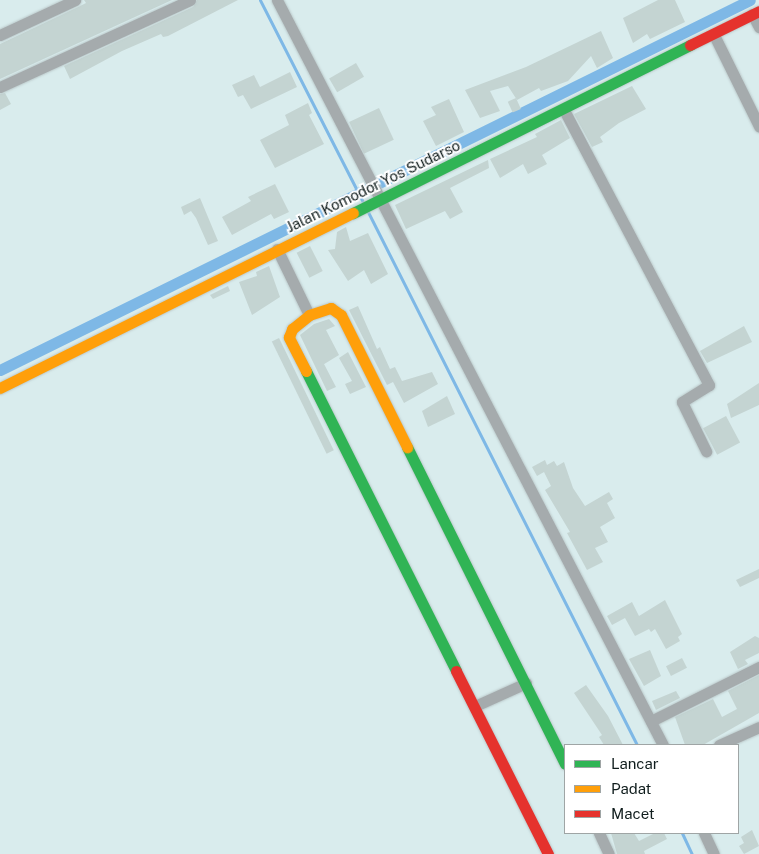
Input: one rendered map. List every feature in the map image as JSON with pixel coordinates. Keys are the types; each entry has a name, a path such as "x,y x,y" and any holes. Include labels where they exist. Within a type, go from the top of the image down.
{"street":[{"path":"0,35 75,0"},
{"path":"0,87 190,0"},
{"path":"277,0 367,176 376,198 662,744"},
{"path":"756,13 759,27"},
{"name":"Jalan Komodor Yos Sudarso","path":"0,388 355,212 376,198 564,110 756,13"},
{"path":"714,35 759,126"},
{"path":"564,110 710,385 682,402 706,451"},
{"path":"277,249 309,315"},
{"path":"548,854 289,337 292,330 309,315 331,308 341,315 564,762"},
{"path":"651,721 759,667"},
{"path":"475,706 526,683"},
{"path":"721,744 759,727"},
{"path":"599,834 609,854"},
{"path":"704,834 714,854"}],"building":[{"path":"84,0 172,0 0,79 0,44 86,3"},
{"path":"197,0 238,0 168,36 163,37 161,34 122,51 70,79 64,66 193,7"},
{"path":"658,0 675,0 685,22 650,39 647,34 633,43 623,18"},
{"path":"601,31 613,58 597,68 591,56 568,81 541,91 539,88 517,100 508,86 490,91 500,111 480,118 465,90 526,67"},
{"path":"356,63 364,77 337,92 329,78"},
{"path":"290,72 297,87 251,109 243,95 238,97 232,85 254,75 260,87"},
{"path":"632,86 646,109 619,123 600,137 603,142 592,147 574,114"},
{"path":"5,93 11,104 0,110 0,94"},
{"path":"516,98 521,109 513,113 508,102"},
{"path":"449,99 464,132 436,146 423,121 436,115 431,107"},
{"path":"308,103 312,113 309,115 324,144 275,168 260,140 289,125 285,115"},
{"path":"379,108 394,140 364,154 349,122"},
{"path":"561,120 570,138 542,155 547,164 528,174 523,164 500,178 490,159 537,137 535,134"},
{"path":"488,160 489,168 450,188 463,212 450,219 445,211 406,229 395,205"},
{"path":"275,184 289,212 274,219 271,214 232,235 222,217 251,201 248,197"},
{"path":"200,198 218,241 208,245 196,218 191,211 184,215 181,207"},
{"path":"346,227 350,241 368,233 388,274 371,284 364,270 348,281 328,250 335,249 337,232"},
{"path":"310,246 323,271 309,278 297,253"},
{"path":"269,266 280,297 252,315 239,282 257,276 256,272"},
{"path":"228,286 230,291 213,299 210,295"},
{"path":"358,306 377,349 380,347 390,369 395,367 402,381 432,372 438,384 404,403 393,382 387,385 349,310"},
{"path":"329,319 335,326 326,330 339,355 324,364 336,387 327,391 300,335 314,324"},
{"path":"744,326 752,342 707,363 700,351"},
{"path":"279,338 334,450 327,454 272,342"},
{"path":"348,352 366,387 350,394 345,384 352,381 339,358"},
{"path":"759,383 759,405 731,418 727,404"},
{"path":"447,396 455,414 428,427 422,411"},
{"path":"726,416 740,442 717,455 703,428"},
{"path":"545,460 547,465 554,461 557,466 564,462 573,488 585,506 609,492 613,499 607,503 615,518 600,527 608,542 595,548 603,562 587,570 567,533 570,532 545,490 551,486 544,472 537,476 532,467"},
{"path":"759,569 759,578 740,587 736,580"},
{"path":"665,600 682,634 678,637 680,641 666,649 655,629 651,632 649,629 635,636 625,618 612,625 607,616 632,602 639,616"},
{"path":"755,636 759,638 759,653 745,660 748,664 738,669 730,652"},
{"path":"650,650 661,676 644,686 629,659"},
{"path":"682,658 687,668 671,676 666,666"},
{"path":"759,675 759,713 705,744 685,744 675,717 713,699 722,717 737,709 728,691"},
{"path":"586,685 608,716 622,744 603,744 599,737 602,735 574,693"},
{"path":"676,691 680,698 656,710 652,701"},
{"path":"752,830 759,846 744,854 739,846 744,843 741,837"},
{"path":"611,834 635,834 639,841 653,834 664,834 667,839 644,851 645,854 617,854"}],"waterway":[{"path":"260,0 363,202"},
{"path":"0,370 750,0"},
{"path":"367,210 636,744"},
{"path":"682,834 692,854"}],"traffic: fast":[{"path":"353,213 690,45"},
{"path":"306,371 456,671"},
{"path":"407,447 564,762"}],"traffic: slow":[{"path":"0,388 353,213"},
{"path":"306,371 289,337 292,329 309,315 331,308 341,315 407,447"}],"traffic: jam":[{"path":"690,45 759,11"},
{"path":"456,671 548,854"}]}
